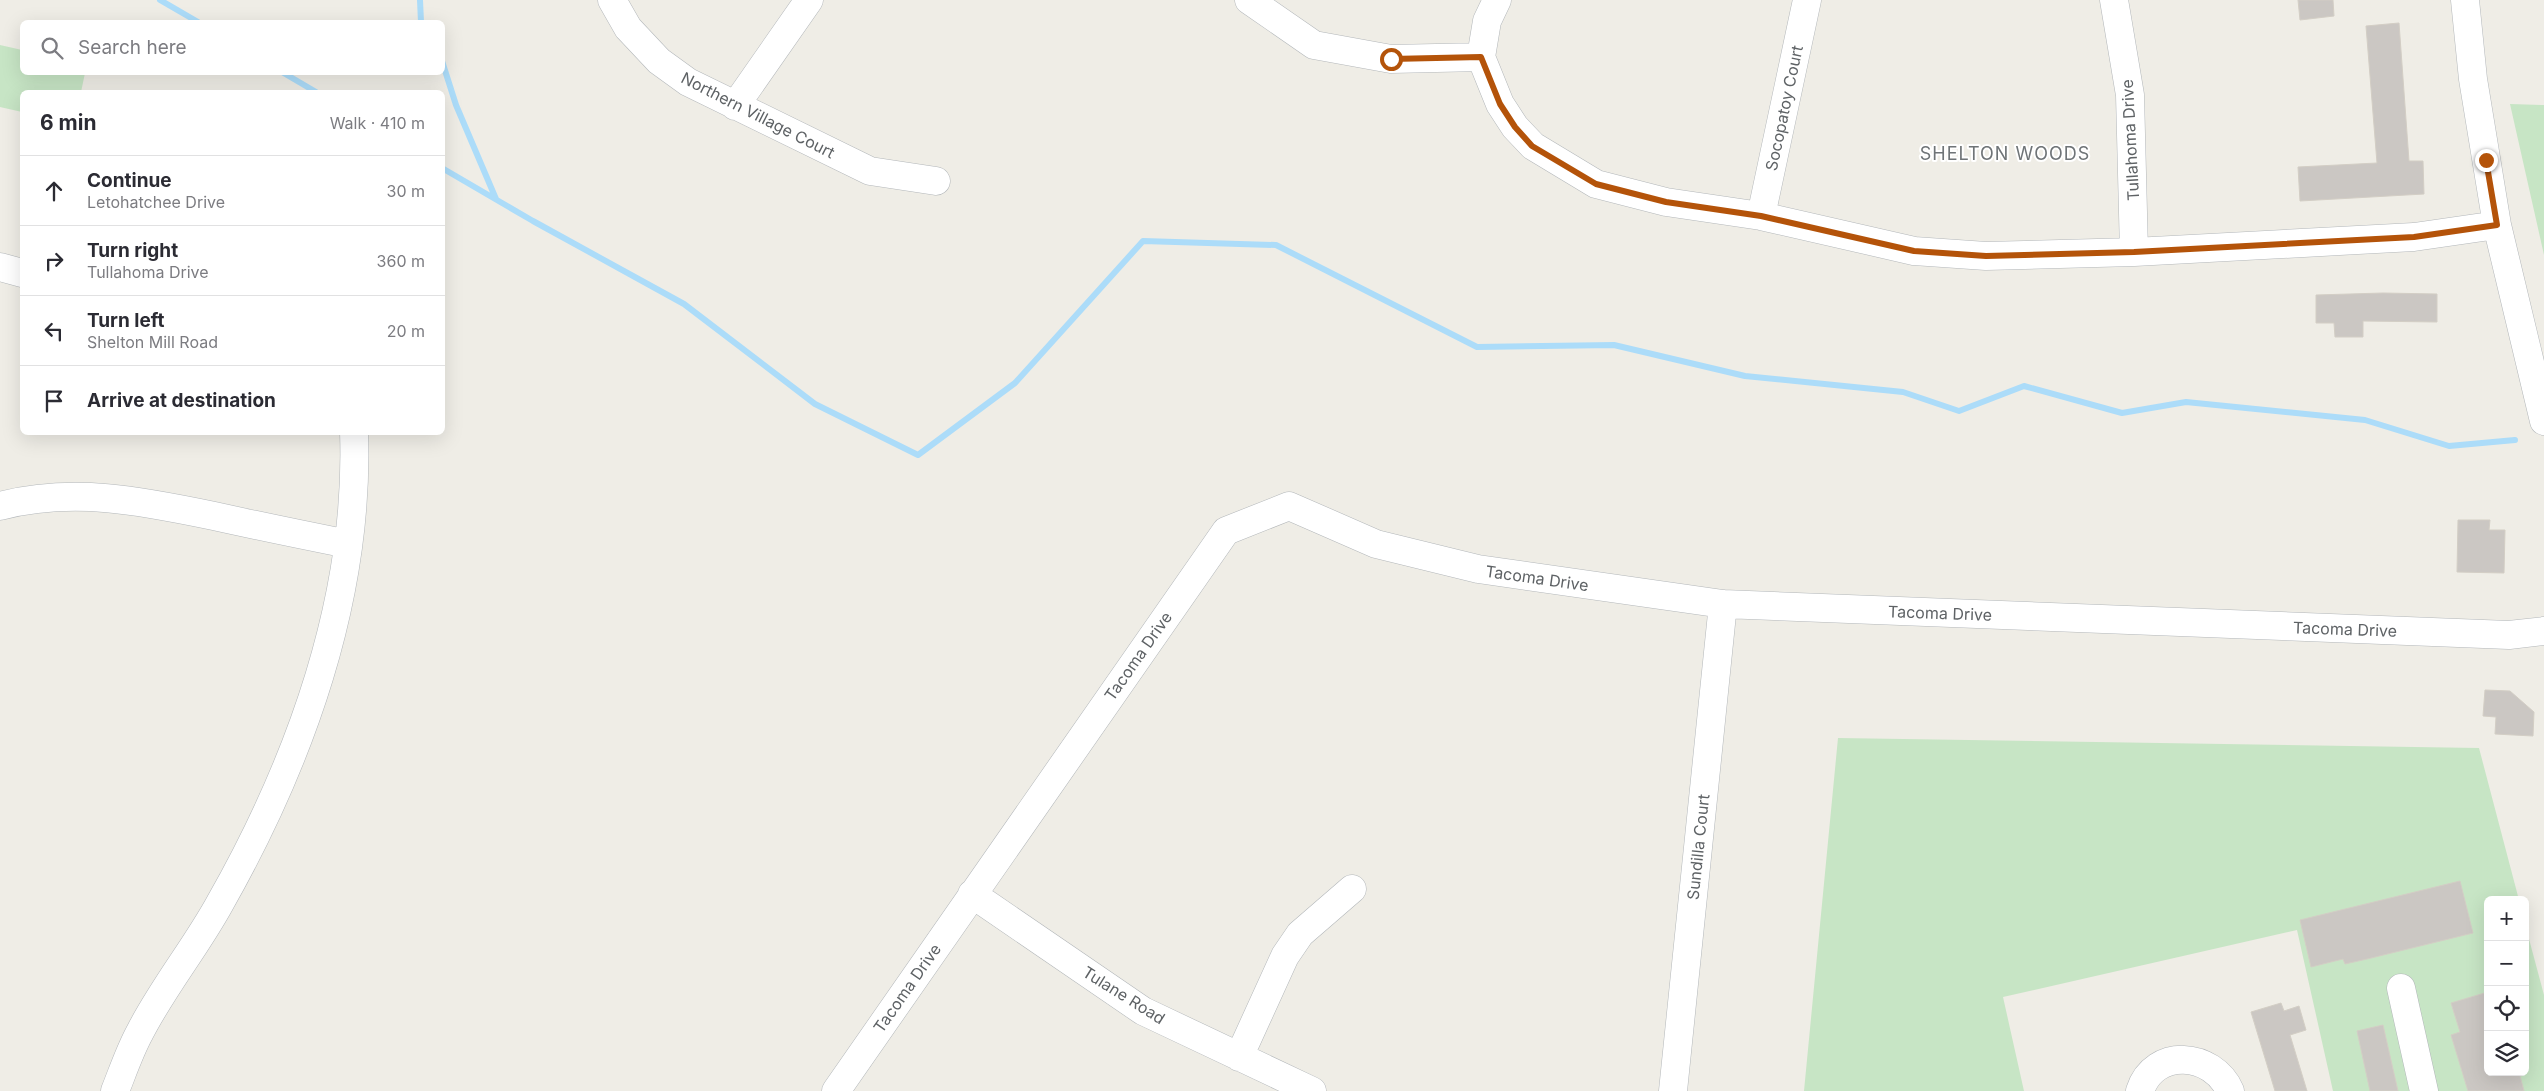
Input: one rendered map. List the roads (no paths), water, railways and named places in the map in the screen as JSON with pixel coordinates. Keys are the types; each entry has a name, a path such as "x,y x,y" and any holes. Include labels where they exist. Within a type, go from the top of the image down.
{"street":[{"name":"Northern Village Court","path":"612,0 628,28 659,61 688,82 870,171 936,182"},
{"path":"735,106 809,0"},
{"path":"1249,0 1314,45 1391,59 1481,57"},
{"path":"1497,0 1487,21 1481,57 1500,104 1515,127 1532,146 1596,184 1666,202 1761,216 1914,251 1986,256 2134,252 2414,237 2497,225"},
{"name":"Socopatoy Court","path":"1761,216 1807,0"},
{"name":"Tullahoma Drive","path":"2114,0 2130,96 2134,252"},
{"path":"2465,0 2473,80 2497,225 2544,420"},
{"path":"0,266 20,271"},
{"path":"115,1091 140,1032 220,905 254,841 281,783 302,729 331,631 348,544 356,469 354,435"},
{"path":"0,506 62,496 116,498 163,504 348,544"},
{"name":"Tacoma Drive","path":"836,1091 1226,531 1288,506 1376,544 1478,569 1723,604 2509,635 2544,631"},
{"name":"Sundilla Court","path":"1673,1091 1723,604"},
{"path":"1239,1057 1285,956 1295,941 1300,934 1352,889"},
{"name":"Tulane Road","path":"972,894 1143,1011 1312,1091"},
{"path":"2400,988 2424,1091"},
{"path":"2140,1091 2150,1075 2162,1065 2176,1060 2192,1060 2208,1065 2221,1075 2230,1091"}],"waterway":[{"path":"160,0 195,20"},
{"path":"420,0 421,20"},
{"path":"445,70 456,105 496,199"},
{"path":"287,75 313,90"},
{"path":"445,170 533,221 684,304 815,404 918,455 1015,383 1143,241 1276,245 1477,347 1614,345 1745,376 1903,392 1959,411 2024,386 2122,413 2186,402 2365,420 2449,446 2515,440"}],"district":[{"name":"SHELTON WOODS","path":"2005,154"}]}
